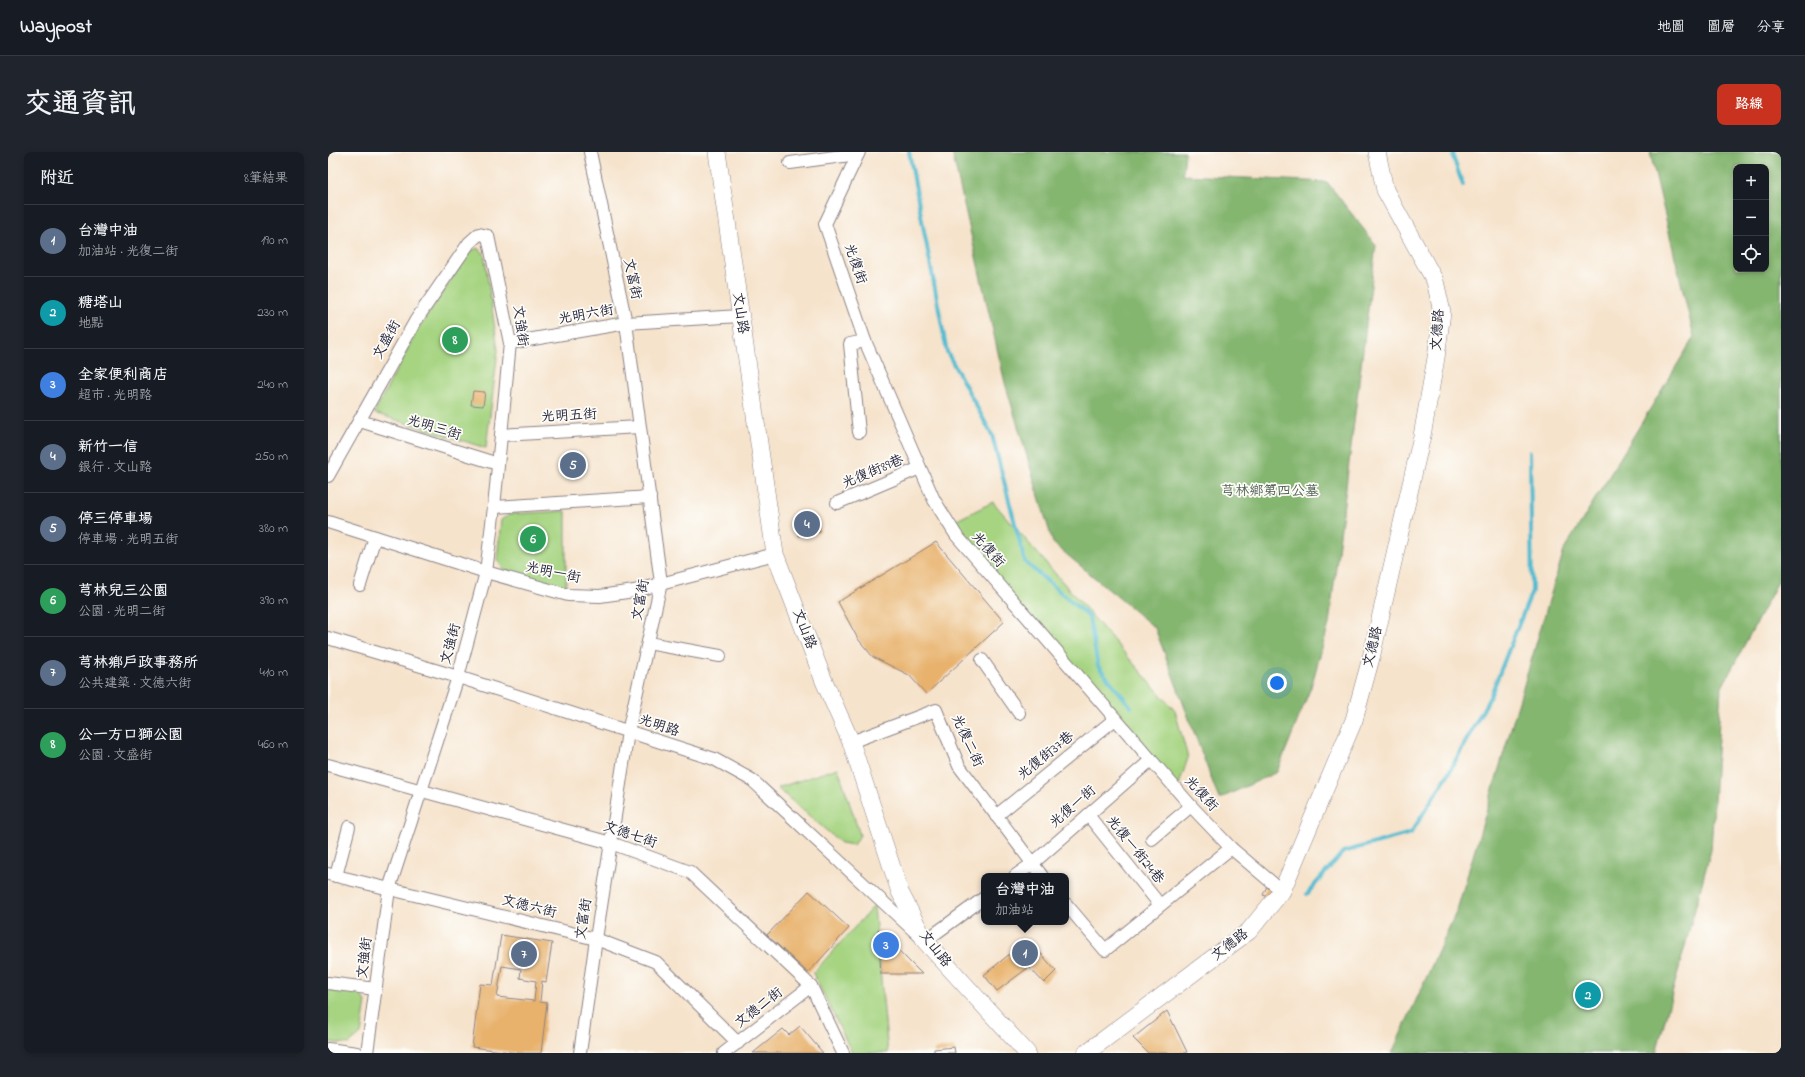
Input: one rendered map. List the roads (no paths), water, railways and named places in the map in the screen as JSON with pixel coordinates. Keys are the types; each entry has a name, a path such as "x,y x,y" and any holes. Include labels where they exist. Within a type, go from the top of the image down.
{"main road":[{"name":"文山路","path":"717,152 775,554 824,681 851,742 900,892 925,941 1027,1053"},
{"name":"文德路","path":"1086,1053 1249,931 1282,891 1354,720 1371,658 1422,436 1436,358 1442,312 1435,281 1385,190 1377,152"}],"street":[{"name":"文富街","path":"580,1053 628,732 661,583 626,323 590,152"},
{"name":"光復街","path":"858,153 825,224 865,341 934,500 956,535 1191,806 1230,848 1282,891"},
{"path":"790,163 858,153"},
{"name":"文盛街","path":"328,476 416,320 469,243 479,234 488,236"},
{"name":"文強街","path":"366,1053 389,889 458,677 486,572 510,343 488,236"},
{"name":"光明六街","path":"510,343 626,323 740,316"},
{"path":"859,432 850,344 865,341"},
{"name":"光明三街","path":"360,421 498,464"},
{"name":"光明五街","path":"501,435 639,427"},
{"name":"光復街89巷","path":"837,503 920,468"},
{"path":"494,507 650,497"},
{"name":"光明一街","path":"328,522 486,572 568,595 600,596 634,591 775,554"},
{"path":"360,585 375,537"},
{"name":"光明路","path":"328,638 458,677 714,760 752,780 925,941"},
{"path":"648,643 720,656"},
{"path":"982,660 1019,713"},
{"name":"光復二街","path":"851,742 936,710 959,766 1040,873"},
{"name":"光復街37巷","path":"996,816 1115,719"},
{"name":"光復一街","path":"1019,873 1032,864 1151,760"},
{"name":"文德七街","path":"328,765 611,843 690,872 811,986 843,1053"},
{"path":"1152,839 1191,806"},
{"name":"光復一街24巷","path":"1088,814 1160,905"},
{"path":"332,875 349,827"},
{"path":"1069,908 1105,950 1230,848"},
{"name":"文德六街","path":"332,875 596,938 656,962 738,1043"},
{"path":"925,941 981,900"},
{"path":"328,983 376,989"},
{"name":"文德二街","path":"724,1053 811,986"},
{"path":"328,1050 357,1053"}],"waterway":[{"path":"909,152 947,352 992,435 1025,562 1089,617 1098,666 1131,707"},
{"path":"1454,152 1453,157 1463,185"},
{"path":"1307,894 1343,852 1411,833 1447,776 1490,697 1532,591 1530,452"}],"place":[{"name":"公一方口獅公園","path":"455,340"},
{"name":"停三停車場","path":"573,465"},
{"name":"新竹一信","path":"807,524"},
{"name":"芎林兒三公園","path":"533,539"},
{"name":"全家便利商店","path":"886,945"},
{"name":"台灣中油","path":"1025,953"},
{"name":"芎林鄉戶政事務所","path":"524,954"},
{"name":"糖塔山","path":"1588,995"}],"park label":[{"name":"芎林鄉第四公墓","path":"1270,491"}]}
